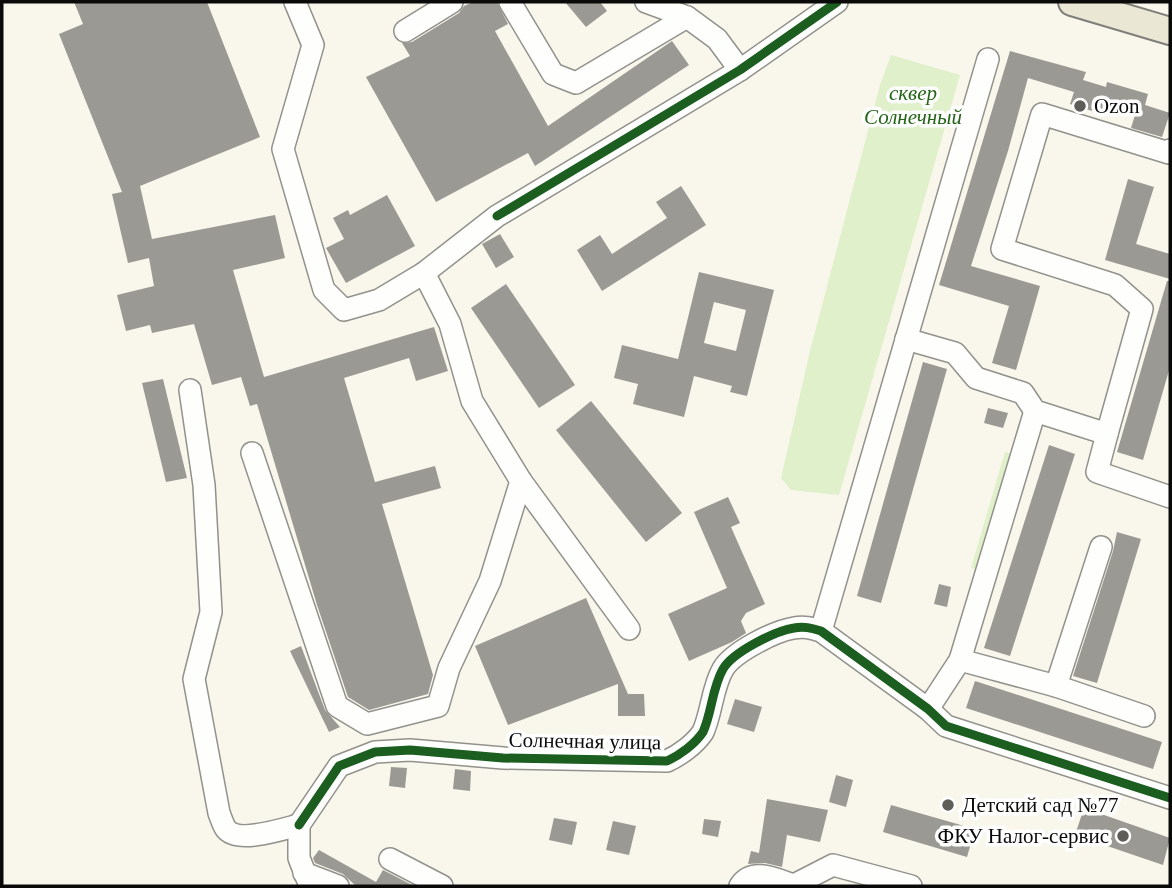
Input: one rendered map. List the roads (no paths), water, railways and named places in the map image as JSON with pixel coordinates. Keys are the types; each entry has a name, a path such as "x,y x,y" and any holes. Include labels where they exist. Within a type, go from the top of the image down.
{"main road":[{"path":"1072,2 1111,7 1170,31"}],"street":[{"path":"295,2 313,45 284,149 324,290 344,310 379,300 424,273 497,216 740,70 837,2"},
{"path":"405,31 452,2"},
{"path":"510,2 553,74 576,83 687,17"},
{"path":"646,2 687,17 717,39 740,70"},
{"path":"988,59 821,631 928,709 946,726 1170,798"},
{"path":"1170,150 1169,153 1042,114 1002,249 1115,285 1142,309 1097,472 1170,497"},
{"path":"424,273 450,324 472,401 521,481 629,629"},
{"path":"906,339 955,353 976,378 1023,393 1035,411 1107,435"},
{"path":"190,390 204,485 211,612 194,679 219,813 227,830 236,835 260,834 299,825 299,858 307,879 338,886"},
{"path":"928,709 960,660 1035,411"},
{"path":"251,453 337,706 367,724 438,706 449,668 489,581 521,481"},
{"path":"1056,686 1101,547"},
{"name":"Солнечная улица","path":"299,825 339,766 375,752 410,750 503,758 667,761 698,739 703,732 718,682 728,662 783,631 807,626 821,631"},
{"path":"960,660 1056,686 1144,716"},
{"path":"390,859 442,886"},
{"path":"740,886 752,876 766,875 792,885 833,865 911,886"}],"place":[{"name":"Ozon","path":"1080,106"},
{"name":"Детский сад №77","path":"948,805"},
{"name":"ФКУ Налог-сервис","path":"1123,836"}],"park label":[{"name":"сквер Солнечный","path":"913,105"}]}
